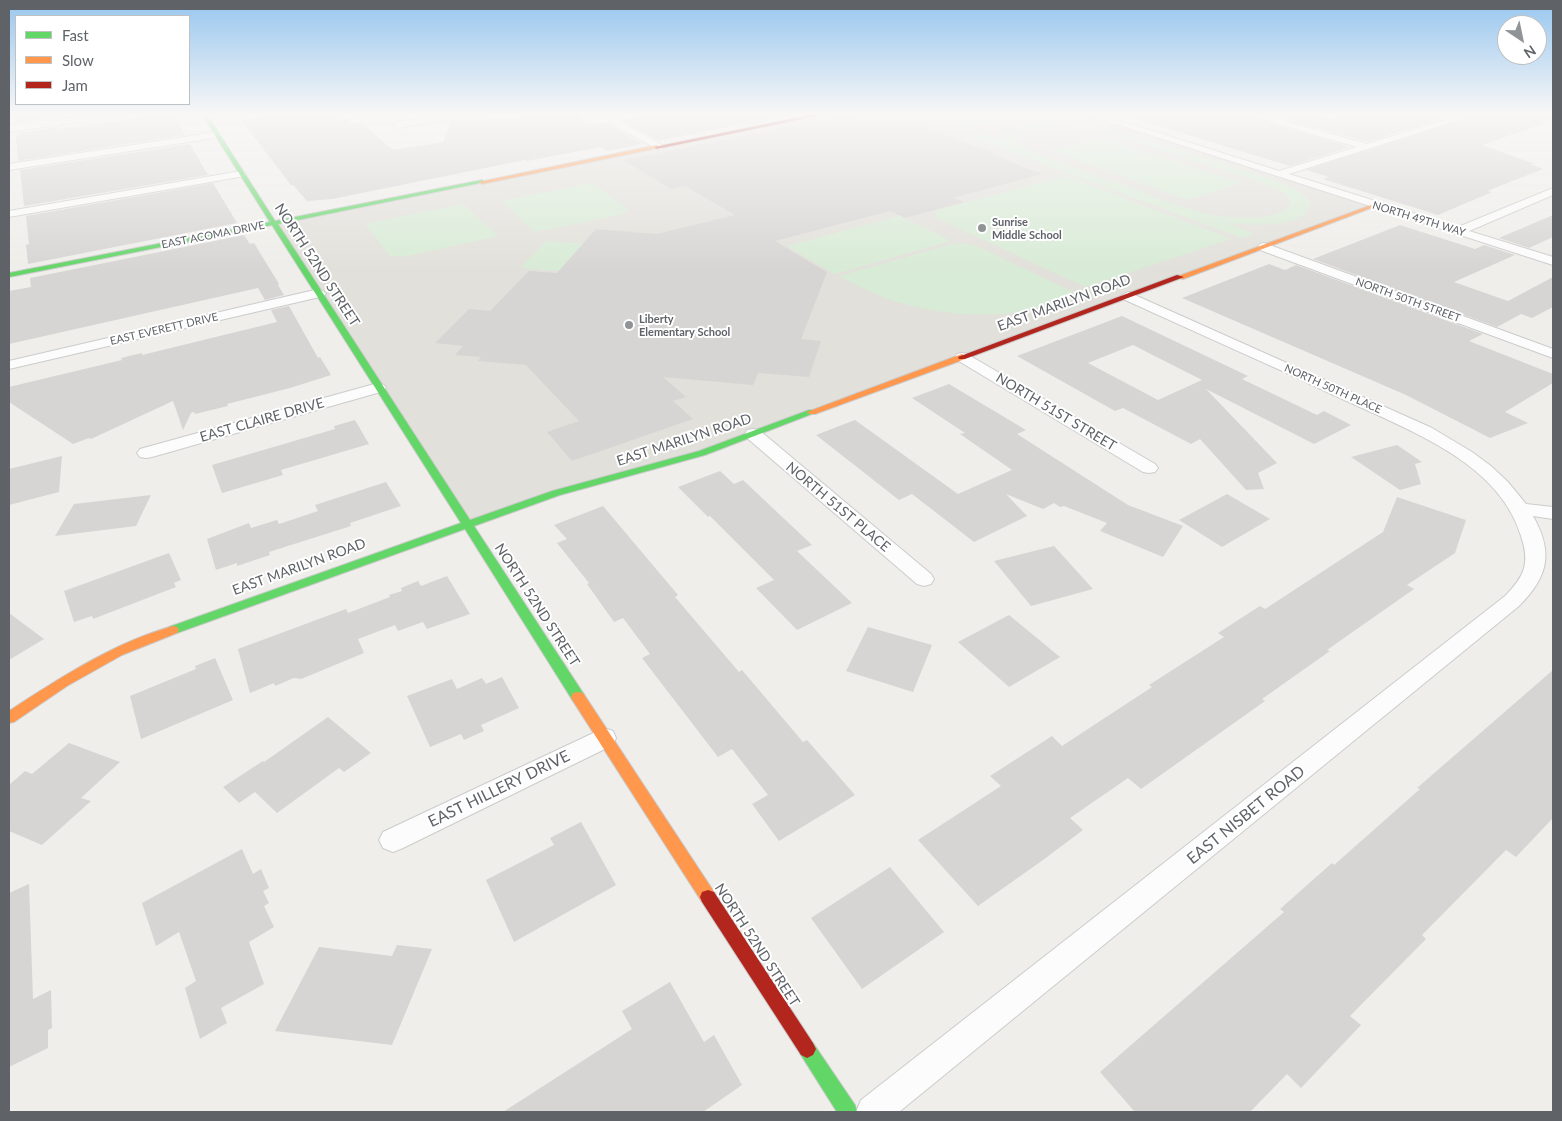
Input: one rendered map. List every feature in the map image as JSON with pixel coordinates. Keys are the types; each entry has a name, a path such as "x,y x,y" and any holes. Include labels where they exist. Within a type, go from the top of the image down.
{"street":[{"path":"9,168 26,165"},
{"name":"NORTH 52ND STREET","path":"236,165 604,738 848,1112"},
{"name":"EAST ACOMA DRIVE","path":"9,275 563,165"},
{"name":"NORTH 49TH WAY","path":"1252,165 1553,261"},
{"path":"1279,174 1308,165"},
{"path":"9,214 241,174"},
{"path":"1458,231 1553,191"},
{"name":"EAST MARILYN ROAD","path":"9,718 62,683 118,652 200,618 556,493 652,468 753,434 1376,205"},
{"name":"NORTH 50TH STREET","path":"1264,246 1553,354"},
{"name":"EAST EVERETT DRIVE","path":"9,365 319,293"},
{"name":"NORTH 50TH PLACE","path":"1128,296 1432,435 1458,450 1484,470 1512,497 1520,509"},
{"name":"NORTH 51ST STREET","path":"962,357 1150,468"},
{"name":"EAST CLAIRE DRIVE","path":"146,453 378,388"},
{"name":"NORTH 51ST PLACE","path":"753,434 924,579"},
{"path":"1520,509 1553,513"},
{"name":"EAST NISBET ROAD","path":"873,1112 1512,601 1531,580 1536,554 1531,529 1520,509"},
{"name":"EAST HILLERY DRIVE","path":"393,840 604,738"}],"shaded area":[{"name":"Liberty Elementary School","path":"564,165 1250,165 1376,205 753,434 467,523 272,223"}],"green space":[{"path":"1046,165 1067,165 1191,210 1235,218 1274,215 1284,210 1291,203 1286,195 1274,187 1208,165 1227,165 1280,182 1300,192 1310,202 1307,211 1300,217 1289,221 1263,225 1229,223 1254,234 1242,238"},
{"path":"1091,165 1186,165 1241,183 1188,200"},
{"path":"1067,176 1231,239 1085,287 935,217 937,210"},
{"path":"592,183 628,209 624,214 535,232 502,201"},
{"path":"463,204 498,236 403,257 390,256 365,224"},
{"path":"900,216 951,241 835,274 787,246"},
{"path":"546,241 600,245 577,272 520,268"},
{"path":"956,243 974,245 1084,297 1015,313 959,314 922,308 888,299 839,276"}],"building":[{"path":"51,165 202,165 208,175 24,206 20,170"},
{"path":"276,165 499,165 332,199 307,201 291,185"},
{"path":"632,165 1019,165 1042,174 953,198 964,202 905,218 890,211 775,241 827,272 801,339 821,341 809,377 758,373 753,385 663,377 686,397 673,401 693,419 572,461 547,432 579,421 526,365 478,361 481,357 455,355 463,346 435,343 469,309 490,311 529,271 557,273 596,229 657,234 735,215 685,186 671,189"},
{"path":"1321,165 1533,165 1543,169 1487,191 1492,192 1438,215 1323,179 1329,177 1306,170"},
{"path":"213,183 237,223 28,264 26,245 29,244 26,216"},
{"path":"1553,215 1553,237 1529,248 1499,238"},
{"path":"1400,225 1475,249 1484,245 1515,255 1454,282 1508,301 1553,277 1553,307 1532,318 1521,314 1497,327 1313,259"},
{"path":"244,235 250,244 254,243 284,295 265,300 258,288 9,344 9,291 31,287 30,278"},
{"path":"1269,264 1285,270 1296,265 1483,334 1469,341 1553,374 1553,383 1505,412 1528,423 1490,438 1406,395 1182,298"},
{"path":"289,306 318,358 320,357 331,375 290,388 227,404 228,406 195,414 194,412 191,413 183,430 173,401 91,439 73,444 9,402 9,387 122,360 121,358 142,353 142,355 277,322 271,310"},
{"path":"1122,316 1248,376 1242,379 1317,415 1324,411 1351,425 1314,444 1206,389 1277,463 1258,473 1264,489 1246,490 1200,439 1191,444 1123,408 1115,411 1017,356","holes":["1133,345 1202,380 1158,400 1088,363"]},
{"path":"949,384 1026,430 1017,434 1128,505 1183,526 1163,557 1100,531 1107,523 1064,506 1060,507 1054,503 1043,509 1006,494 1027,516 974,542 912,494 899,500 816,435 855,420 958,494 1012,470 960,434 965,433 912,398"},
{"path":"355,420 369,444 281,470 283,475 222,493 212,465 335,429 334,426"},
{"path":"1397,445 1422,462 1415,464 1421,484 1400,490 1351,457"},
{"path":"62,456 59,492 9,505 9,469"},
{"path":"720,471 734,484 743,480 812,545 797,551 852,603 797,630 756,588 774,580 678,487"},
{"path":"386,482 401,506 350,523 351,526 269,552 270,555 237,566 237,563 216,570 207,539 249,523 251,528 277,520 279,524 318,511 315,505"},
{"path":"1227,494 1270,519 1222,547 1179,520"},
{"path":"151,495 136,526 55,536 74,504"},
{"path":"1397,497 1466,520 1455,553 1407,585 1414,589 1327,650 1330,651 1262,699 1265,701 1141,789 1128,778 1070,818 1083,830 1043,860 978,906 918,840 1001,786 990,776 1052,736 1062,746 1152,687 1149,685 1224,637 1218,633 1260,606 1265,609 1383,532"},
{"path":"603,506 678,595 675,597 739,672 742,670 803,742 807,740 855,795 779,841 752,804 768,795 732,749 718,757 642,658 650,654 623,618 614,622 587,584 589,583 557,543 567,539 554,525"},
{"path":"1054,546 1093,589 1031,606 994,561"},
{"path":"169,553 181,580 174,583 176,587 93,619 92,616 74,622 64,591"},
{"path":"447,576 470,614 427,629 423,622 398,631 395,625 358,639 364,653 301,679 294,678 275,686 274,683 250,693 238,649 346,609 348,613 390,597 389,595 402,591 401,588 418,581 421,586"},
{"path":"9,613 44,639 9,660"},
{"path":"1009,615 1060,657 1009,687 958,642"},
{"path":"868,627 932,645 913,692 846,671"},
{"path":"215,658 233,700 141,739 130,696 196,669 195,666"},
{"path":"1553,670 1553,818 1516,857 1506,850 1422,935 1426,939 1350,1016 1361,1025 1301,1088 1287,1074 1250,1112 1135,1112 1100,1072 1284,912 1280,909 1332,863 1334,865 1420,789 1417,788"},
{"path":"502,677 519,708 481,725 484,731 464,740 461,734 430,747 407,696 452,679 457,689 482,678 486,684"},
{"path":"328,717 371,753 344,772 339,768 277,813 255,792 239,803 223,787 264,762"},
{"path":"69,743 120,762 81,798 91,801 42,845 9,831 9,785 25,771 32,774"},
{"path":"581,822 616,885 514,942 486,880 554,845 550,838"},
{"path":"242,849 253,874 261,869 269,888 263,891 269,903 264,906 274,927 249,942 264,984 221,1008 227,1023 200,1039 185,988 196,981 179,932 156,946 142,903"},
{"path":"890,867 944,932 862,989 811,918"},
{"path":"29,884 33,999 51,990 52,1028 48,1030 48,1048 9,1067 9,893"},
{"path":"397,945 432,949 392,1045 275,1031 319,947 392,956"},
{"path":"670,982 704,1042 714,1035 742,1085 703,1112 503,1112 632,1029 622,1011"}],"traffic: fast":[{"path":"237,165 578,697"},
{"path":"9,275 482,182"},
{"path":"173,630 556,493 702,453 812,412"},
{"path":"807,1049 848,1112"}],"traffic: slow":[{"path":"482,182 565,165"},
{"path":"1180,277 1376,205"},
{"path":"812,412 962,357"},
{"path":"9,718 62,683 118,652 173,630"},
{"path":"578,697 708,897"}],"traffic: jam":[{"path":"962,357 1180,277"},
{"path":"708,897 807,1049"}],"place":[{"name":"Sunrise Middle School","path":"982,228"},
{"name":"Liberty Elementary School","path":"629,325"}]}
